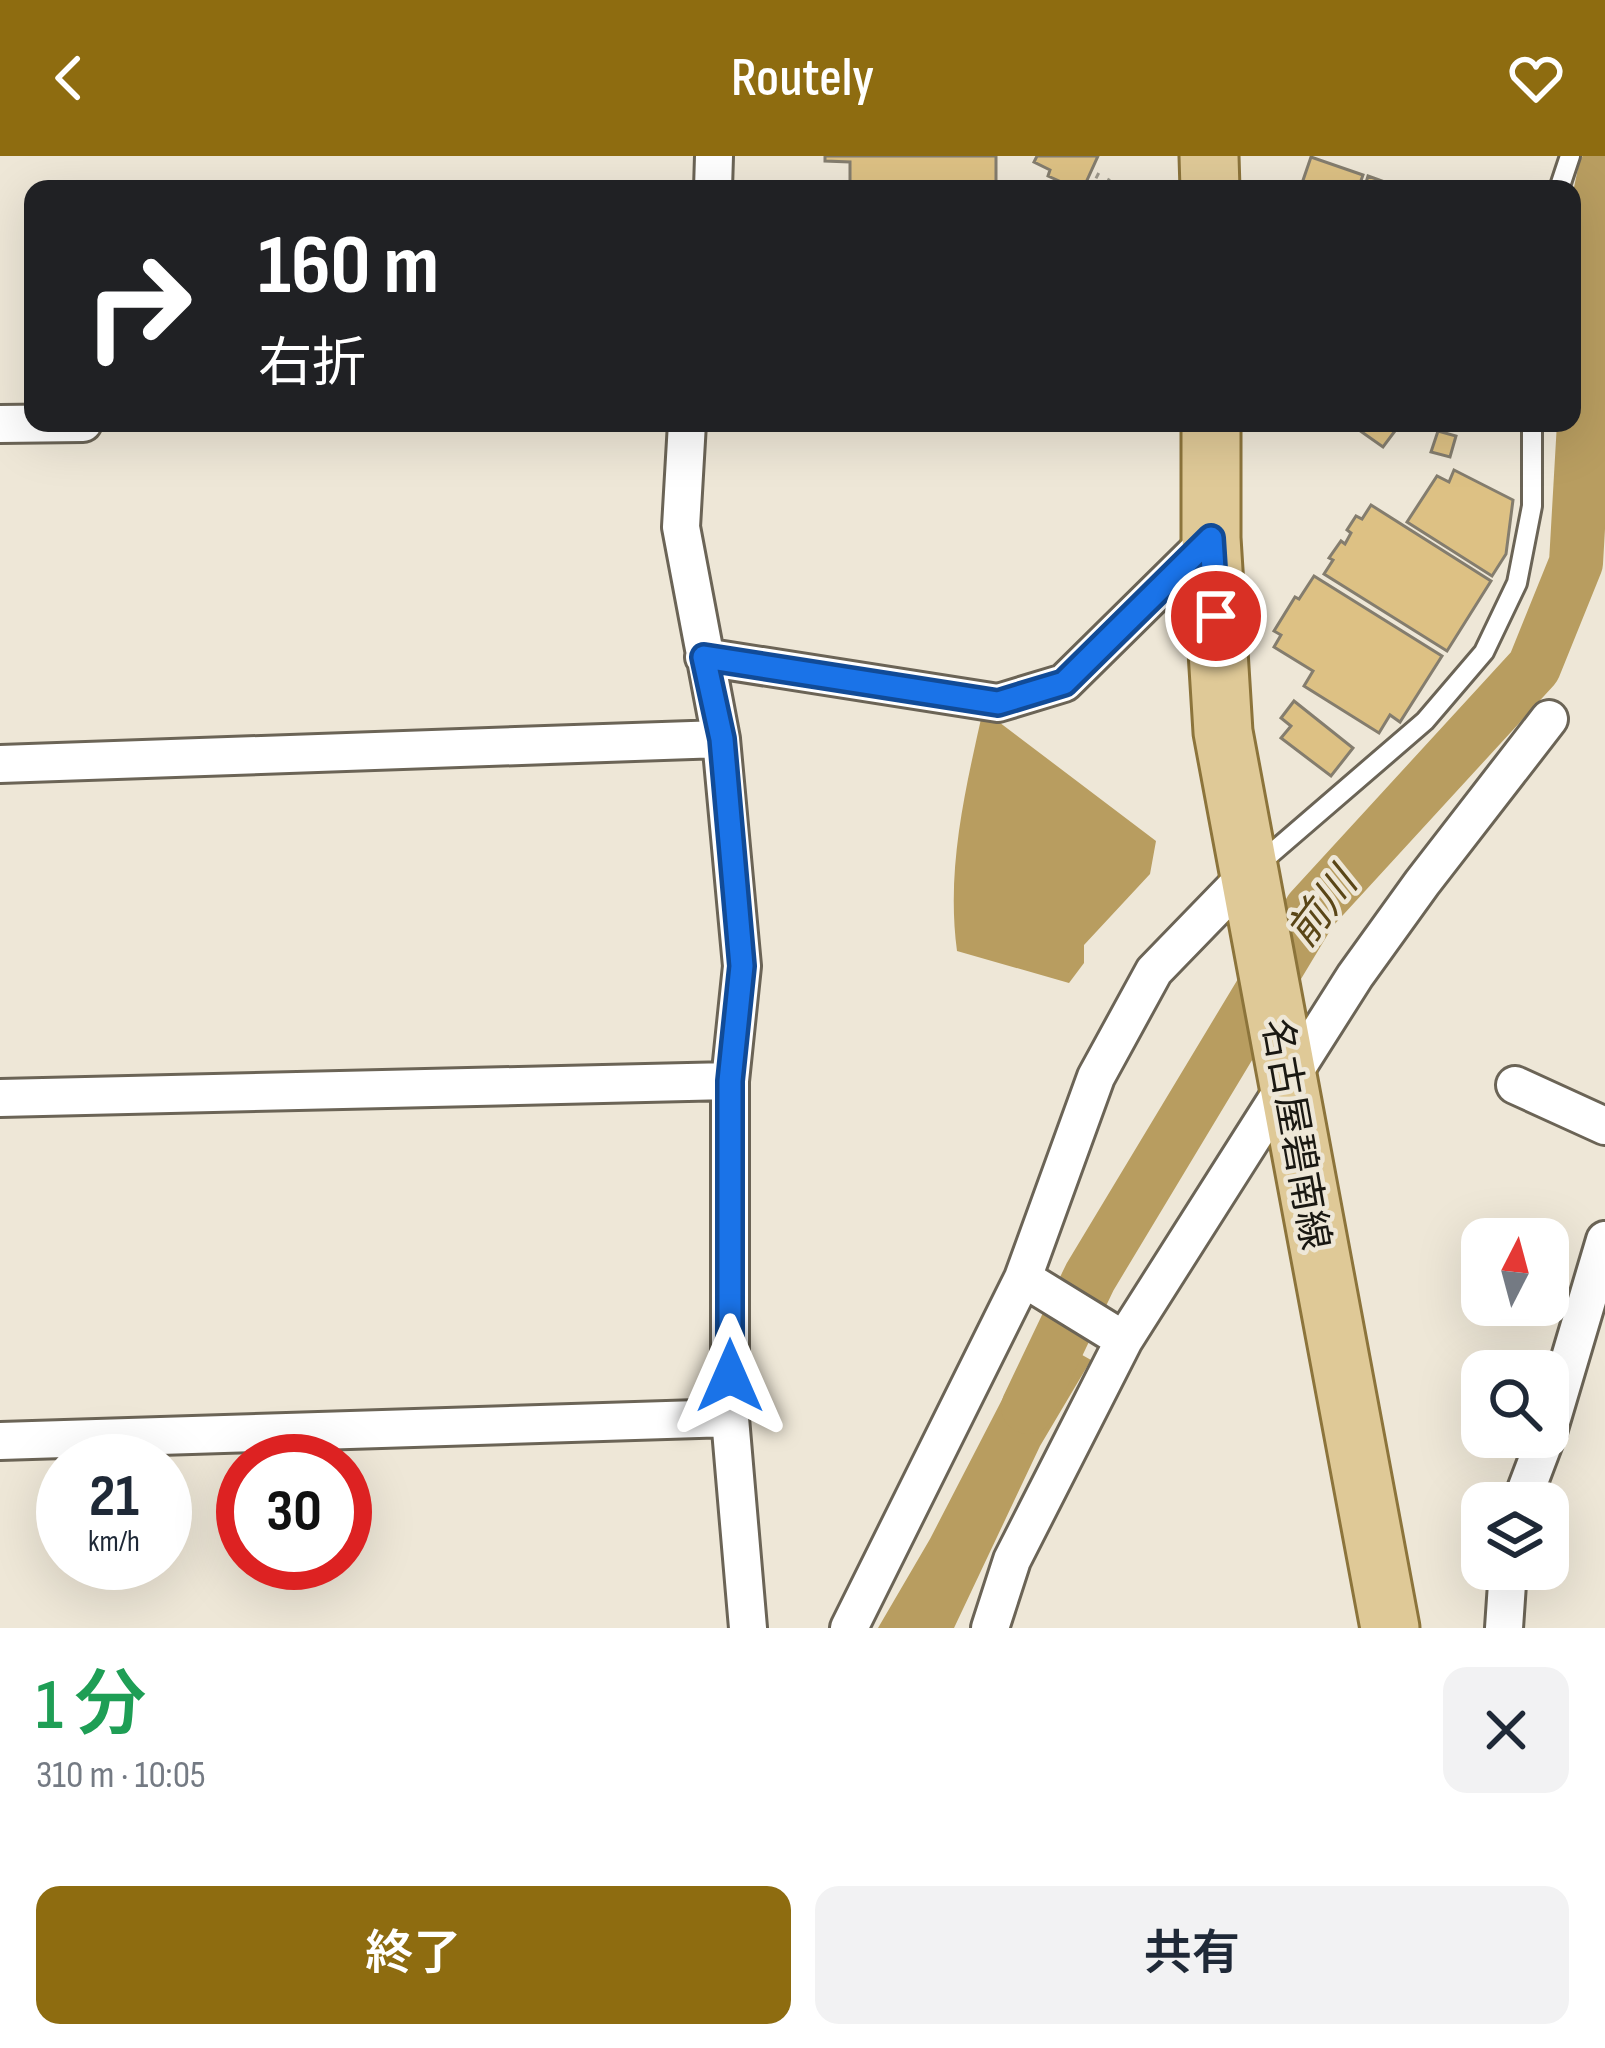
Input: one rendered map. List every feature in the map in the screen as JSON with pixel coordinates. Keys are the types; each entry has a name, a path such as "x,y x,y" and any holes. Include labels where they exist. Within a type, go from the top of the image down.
{"main road":[{"name":"名古屋碧南線","path":"1211,432 1211,538 1223,732 1390,1628"}],"street":[{"path":"686,432 681,527 722,739 742,966 730,1081 730,1418 748,1628"},
{"path":"704,657 998,703 1064,683 1211,538"},
{"path":"990,1628 1012,1560 1123,1339 1355,976 1421,883 1550,719"},
{"path":"0,764 722,739"},
{"path":"849,1628 1024,1279 1096,1077 1154,971 1251,871"},
{"path":"0,1098 730,1081"},
{"path":"1515,1085 1605,1126"},
{"path":"1569,1360 1605,1240"},
{"path":"1024,1279 1123,1339"},
{"path":"0,1441 730,1418"},
{"path":"1504,1628 1507,1590"}],"lane":[{"path":"1251,871 1425,721 1484,652 1517,583 1532,506 1532,432"}],"path":[{"path":"1096,175 1106,180"}],"shaded area":[{"path":"983,710 1156,841 1150,874 1084,945 1084,963 1069,983 957,951 956,860"},
{"path":"1038,1330 1091,1360 1040,1446 954,1628 878,1628 930,1539"}],"building":[{"path":"825,156 996,156 996,180 850,180 850,162 825,161"},
{"path":"1037,156 1098,156 1087,180 1057,180 1048,176 1050,170 1034,162"},
{"path":"1311,157 1363,175 1361,180 1303,180"},
{"path":"1362,432 1394,432 1383,447"},
{"path":"1438,432 1456,436 1450,457 1431,452"},
{"path":"1454,470 1513,500 1506,554 1492,576 1407,522 1437,476 1449,482"},
{"path":"1371,505 1491,581 1447,651 1324,574 1333,560 1329,558 1341,541 1345,544 1356,516 1362,519"},
{"path":"1314,576 1442,656 1400,722 1390,715 1379,733 1304,686 1313,671 1274,647 1281,635 1274,631"},
{"path":"1294,701 1353,748 1331,776 1281,738 1291,726 1281,718"}],"waterway":[{"name":"前川","path":"1028,1407 1090,1277 1311,910 1534,667 1576,563 1596,214 1605,171"}],"route":[{"path":"730,1376 730,1081 742,966 722,739 704,657 998,703 1064,683 1211,538 1216,616"}]}
